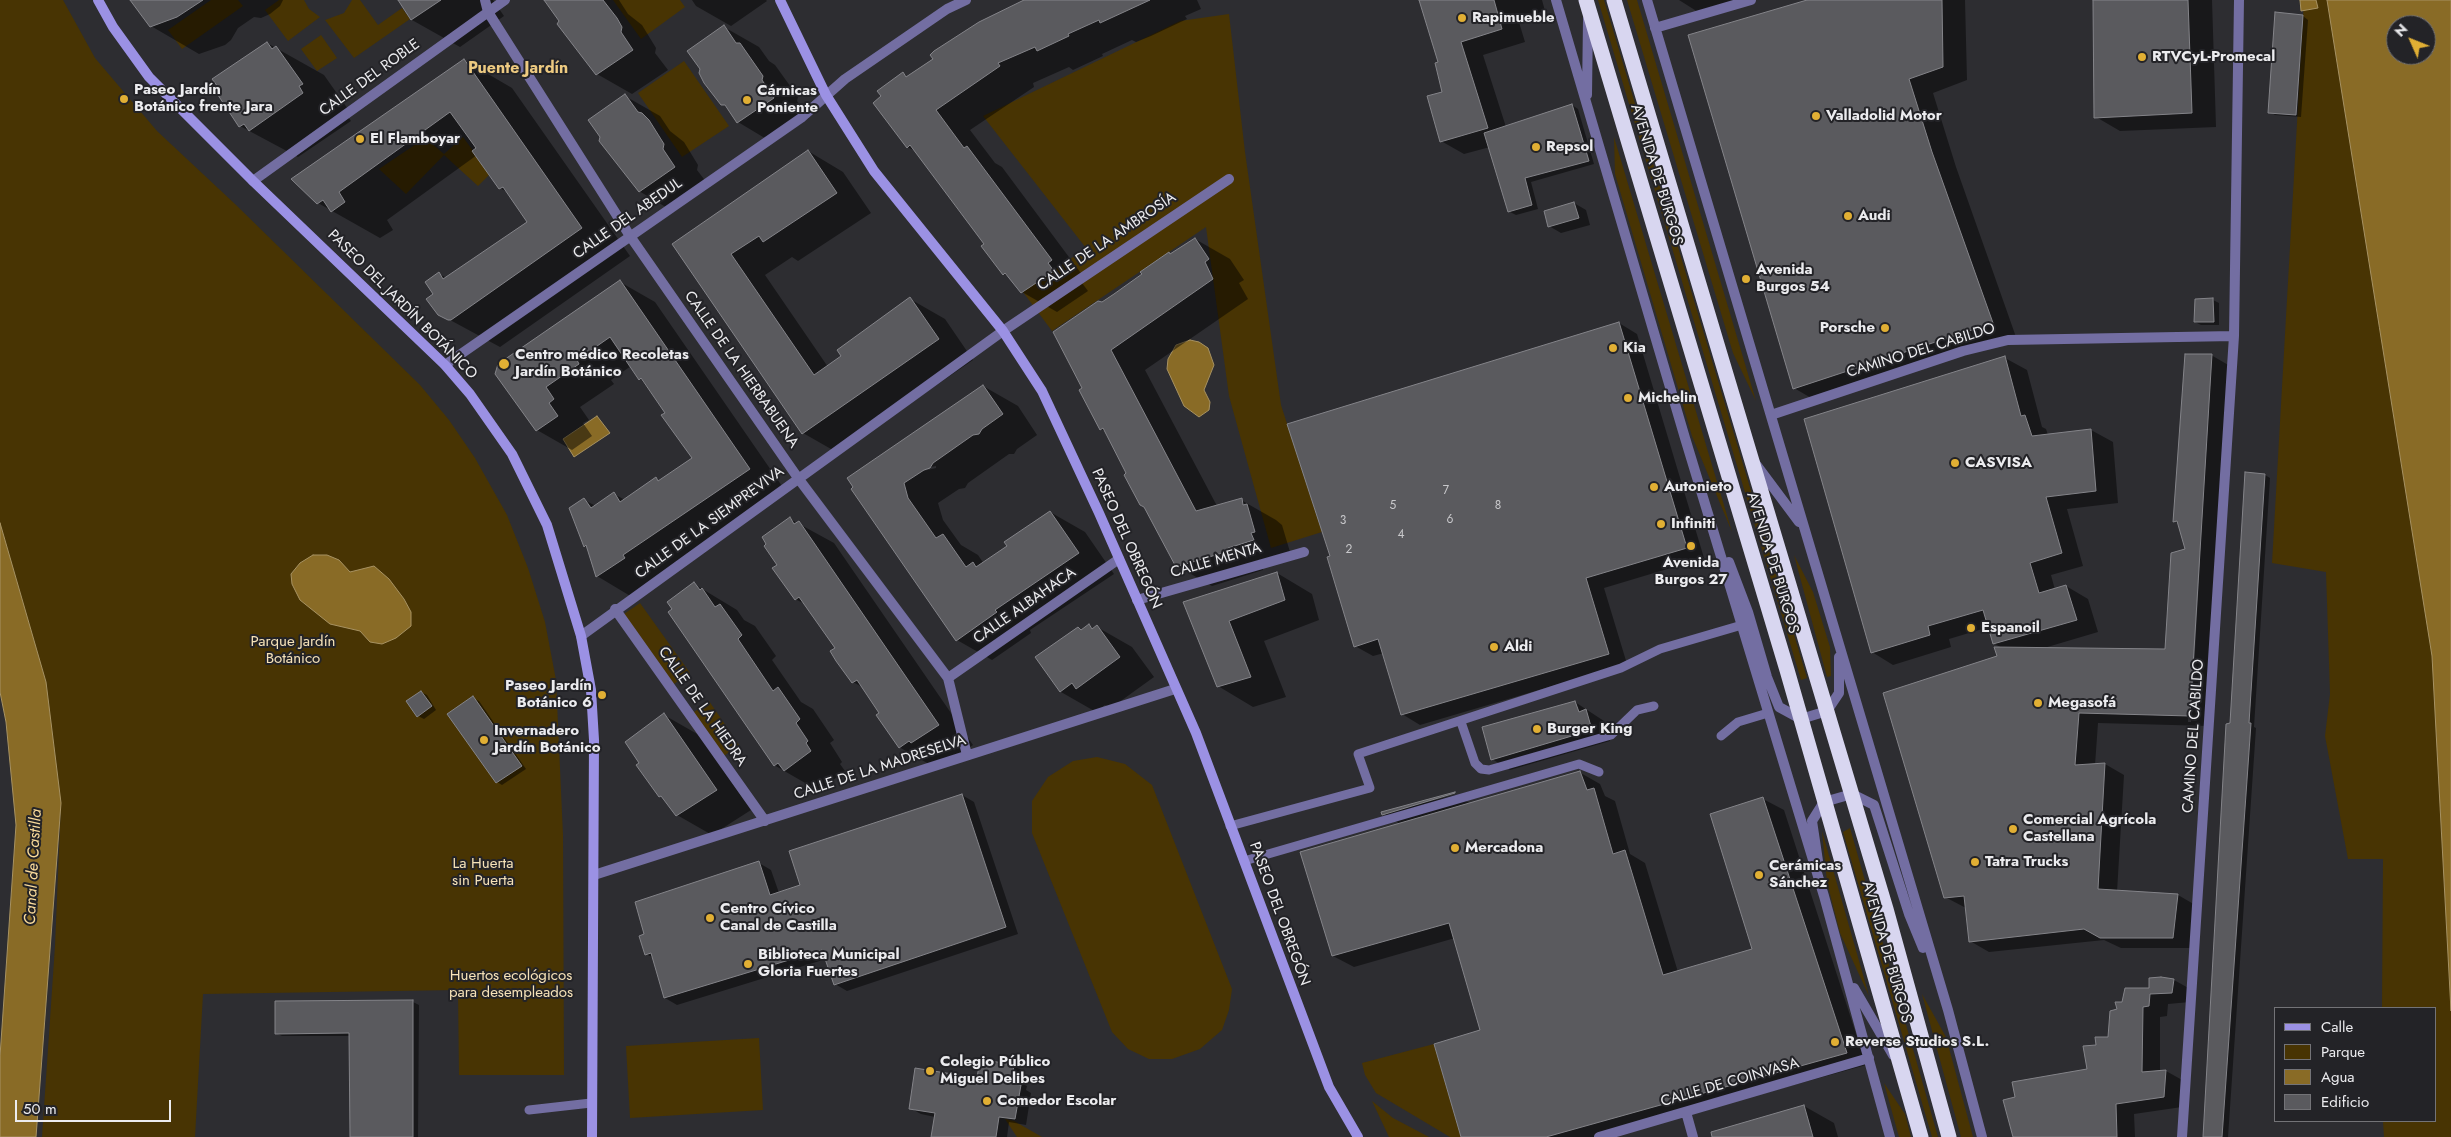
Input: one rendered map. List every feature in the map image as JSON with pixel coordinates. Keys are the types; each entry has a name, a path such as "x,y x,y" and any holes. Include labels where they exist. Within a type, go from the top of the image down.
{"highway":[{"name":"AVENIDA DE BURGOS","path":"1614,0 1852,794 1949,1137"},
{"name":"AVENIDA DE BURGOS","path":"1587,4 1800,719 1921,1137"}],"street":[{"name":"PASEO DEL JARDÍN BOTÁNICO","path":"98,0 113,27 149,77 253,181 445,365 470,394 512,454 543,516 581,636 591,690 594,740 592,1137"},
{"name":"CALLE DE LA HIERBABUENA","path":"485,0 488,12 630,236 798,478 948,678 967,755"},
{"name":"CALLE DEL ROBLE","path":"253,181 505,0"},
{"name":"PASEO DEL OBREGÓN","path":"780,0 826,95 874,171 1002,331 1042,391 1196,733 1329,1087 1358,1137"},
{"name":"CALLE DEL ABEDUL","path":"445,365 801,118 845,79 947,9 966,0"},
{"path":"1556,0 1692,461 1824,896 1890,1137"},
{"path":"1647,0 1948,1010 1982,1137"},
{"path":"1655,28 1751,0"},
{"name":"CAMINO DEL CABILDO","path":"2182,1137 2234,336 2239,0"},
{"path":"1587,4 1587,105"},
{"name":"CALLE DE LA AMBROSÍA","path":"1002,331 1229,179"},
{"name":"CALLE DE LA SIEMPREVIVA","path":"581,636 615,609 1002,331"},
{"name":"CAMINO DEL CABILDO","path":"1771,415 1963,351 2008,340 2234,336"},
{"path":"1752,458 1804,528"},
{"path":"1692,461 1748,612 1767,677 1779,707 1800,719 1827,711 1839,693 1839,646"},
{"name":"CALLE MENTA","path":"1137,600 1304,552"},
{"name":"CALLE ALBAHACA","path":"948,678 1119,559"},
{"name":"CALLE DE LA HIEDRA","path":"615,609 765,821"},
{"name":"CALLE DE LA MADRESELVA","path":"594,876 967,755 1175,690"},
{"path":"1824,896 1812,821 1824,802 1852,794 1874,805 1909,914 1948,1010"},
{"path":"1846,974 1905,1077"},
{"name":"CALLE DE COINVASA","path":"1598,1137 1869,1058"},
{"path":"1686,1112 1693,1137"}],"lane":[{"path":"1230,826 1370,788 1358,754 1461,722 1621,668 1660,649 1742,625"},
{"path":"1461,722 1475,763 1481,769 1489,770 1611,735 1637,710 1654,706"},
{"path":"1721,736 1738,722 1768,713"},
{"path":"1244,861 1383,819 1579,764 1599,772"},
{"path":"529,1110 592,1103"}],"green space":[{"name":"Parque Jardín Botánico","path":"0,0 63,0 95,58 157,131 235,204 420,385 449,420 475,458 507,515 528,568 545,622 556,680 563,835 564,1075 459,1075 458,990 203,994 195,1137 42,1137 55,946 61,803 46,682 0,523"},
{"path":"211,0 238,0 243,6 182,49 168,30"},
{"path":"279,0 304,0 309,9 320,17 288,41 265,10"},
{"path":"352,0 360,0 378,25 402,8 410,19 354,58 325,20 344,13"},
{"path":"613,0 680,0 685,7 641,39"},
{"path":"1598,0 1604,0 1807,678 1801,680"},
{"path":"1627,0 1637,0 1756,401 1733,353"},
{"path":"2304,0 2327,0 2432,656 2451,1011 2451,1137 2384,1137 2383,1122 2436,1122 2436,1007 2382,1007 2383,859 2348,859 2325,736 2330,694 2326,572 2272,563"},
{"path":"1229,14 1245,152 1281,405 1322,532 1271,548 1229,396 1206,227 1052,331 1023,292 1086,248 983,116 1180,21"},
{"path":"321,35 337,58 317,71 301,49"},
{"path":"684,61 729,126 682,157 638,93"},
{"path":"463,137 490,174 478,186 444,155 406,194 379,169 425,138 444,154"},
{"path":"1614,137 1732,532 1692,436 1615,174"},
{"path":"1794,555 1813,592 1830,647 1831,676 1827,677"},
{"path":"640,603 690,673 668,688 618,618"},
{"path":"709,701 739,745 717,761 686,718"},
{"path":"1097,757 1125,764 1152,785 1232,989 1229,1010 1222,1030 1200,1049 1172,1059 1149,1059 1128,1049 1112,1032 1032,833 1032,801 1048,777 1073,761"},
{"path":"1850,828 1938,1137 1932,1137 1843,832"},
{"path":"1822,831 1869,996 1840,933 1827,882"},
{"path":"1922,994 1946,1037 1973,1137 1961,1137"},
{"path":"759,1038 763,1110 630,1118 626,1046"},
{"path":"1434,1044 1461,1137 1450,1137 1376,1093 1365,1075 1362,1063"},
{"path":"1884,1083 1905,1114 1911,1137 1899,1137"},
{"path":"1372,1101 1393,1118 1429,1137 1389,1137"},
{"path":"1005,1119 1014,1121 1042,1137 1017,1137"}],"water":[{"path":"2300,0 2316,0 2318,8 2301,11"},
{"path":"2327,0 2451,0 2451,1011 2432,656"},
{"path":"1190,340 1199,342 1208,348 1214,365 1204,390 1210,402 1209,410 1199,417 1184,406 1167,369 1168,359 1176,345"},
{"path":"597,416 610,433 574,457 563,439"},
{"name":"Canal de Castilla","path":"0,523 46,682 61,803 36,1137 0,1137 0,1056 16,825 6,722 0,692"},
{"path":"313,555 327,555 339,560 350,572 374,566 389,579 404,599 411,612 411,626 396,638 382,644 370,642 360,631 330,624 300,600 292,584 291,574 300,563"}],"building":[{"path":"130,0 203,0 177,17 150,27"},
{"path":"398,0 441,0 411,20"},
{"path":"544,0 603,0 617,18 622,27 621,32 633,50 596,75 557,24 559,21"},
{"path":"1024,0 1150,0 1100,23 1099,20 1037,51 1035,47 998,63 1000,66 936,110 964,148 967,146 1052,260 1048,263 1054,271 1021,293 1005,273 1003,275 981,246 984,244 910,145 907,148 873,103 881,96 877,91 903,72 906,77 933,59 930,55 934,51 979,22"},
{"path":"1419,0 1494,0 1502,29 1461,42 1488,128 1440,142 1427,96 1442,92 1435,63 1438,62"},
{"path":"1807,0 1942,0 1943,67 1909,79 1932,152 1993,323 1793,389 1688,35"},
{"name":"RTVCyL-Promecal","path":"2093,0 2188,0 2192,113 2094,118"},
{"path":"2275,12 2303,15 2296,115 2268,113"},
{"path":"724,25 736,43 740,43 763,76 762,80 774,98 737,123 725,105 721,105 704,83 699,73 700,69 687,51"},
{"path":"267,42 272,49 276,46 303,84 299,86 303,93 249,131 244,124 239,127 214,89 218,87 212,79"},
{"path":"464,59 582,228 451,320 448,320 438,315 426,299 433,294 425,282 439,272 443,279 527,222 503,187 499,189 472,151 476,148 450,112 339,192 345,202 331,212 323,200 317,204 291,179"},
{"path":"625,94 638,112 642,113 649,120 664,144 663,149 675,167 639,192 599,141 600,137 588,120"},
{"path":"1572,104 1589,161 1525,178 1532,205 1508,212 1484,133"},
{"path":"808,150 837,193 763,242 759,236 731,254 814,375 841,356 837,350 910,297 939,339 802,434 672,244"},
{"path":"1574,202 1579,218 1548,227 1544,211"},
{"path":"1195,238 1209,259 1205,262 1213,279 1111,350 1196,511 1242,498 1243,505 1247,504 1255,532 1251,533 1254,540 1228,548 1229,551 1176,567 1144,507 1140,505 1124,475 1126,473 1103,428 1100,430 1079,390 1082,388 1053,332 1098,301 1102,302 1114,294 1142,274 1140,272 1169,252 1170,254"},
{"path":"620,280 750,469 623,555 625,558 596,577 586,545 584,547 569,508 584,498 591,508 614,492 620,502 656,477 658,481 692,458 661,415 665,413 641,378 639,380 610,337 577,360 579,364 546,387 554,399 549,403 558,416 536,431 495,374 498,364"},
{"path":"2213,298 2214,322 2194,322 2195,299"},
{"path":"1619,322 1687,548 1586,578 1609,654 1401,715 1378,639 1354,647 1327,557 1330,556 1287,424"},
{"path":"2185,354 2212,354 2190,716 2079,713 2075,765 2105,763 2098,889 2178,894 2173,938 2100,938 2084,929 1969,942 1964,896 1944,898 1883,693 1997,656 1994,647 2165,649 2171,553 2185,549 2177,521 2173,522"},
{"name":"CASVISA","path":"2005,356 2021,416 2025,415 2032,436 2091,429 2096,491 2046,497 2062,553 2030,563 2039,593 2066,585 2077,620 1993,644 1983,610 1928,626 1930,635 1871,653 1804,419"},
{"path":"983,385 1003,414 982,429 979,434 973,435 933,463 930,468 904,483 908,498 936,538 943,534 966,567 973,562 976,567 1007,546 1004,542 1050,511 1079,553 995,610 997,612 956,641 851,489 853,487 847,478"},
{"path":"2245,472 2265,474 2249,723 2251,723 2222,1137 2203,1137 2226,724 2230,723"},
{"path":"790,517 794,524 799,521 939,725 911,743 909,741 899,748 876,715 879,713 857,680 852,683 836,661 830,651 835,648 799,597 795,600 772,568 777,565 764,546 766,544 762,537"},
{"path":"1277,572 1285,600 1229,621 1251,677 1217,687 1183,602"},
{"path":"694,582 700,590 702,588 715,607 720,604 742,635 738,639 773,691 778,687 800,719 796,723 808,741 806,743 811,751 784,771 778,763 774,766 668,612 672,609 667,602"},
{"path":"1089,624 1092,629 1097,625 1120,657 1076,689 1072,683 1060,692 1035,657 1078,627 1081,630"},
{"path":"421,691 432,706 417,717 406,701"},
{"name":"Invernadero Jardín Botánico","path":"473,696 522,766 496,783 447,714"},
{"name":"Burger King","path":"1575,701 1579,712 1586,709 1592,730 1491,760 1482,727"},
{"path":"664,713 717,790 676,816 661,796 659,797 636,765 639,763 625,742"},
{"path":"1580,771 1587,790 1594,788 1613,854 1625,850 1663,975 1752,949 1710,814 1763,797 1847,1053 1546,1137 1461,1137 1434,1044 1480,1030 1449,923 1332,956 1300,852"},
{"path":"1455,792 1382,815 1381,812"},
{"path":"962,794 1006,927 834,985 822,950 664,998 651,953 645,955 639,936 644,934 635,902 759,861 770,895 800,885 789,851"},
{"path":"2149,978 2174,979 2172,993 2150,994 2149,1006 2143,1007 2142,1072 2166,1070 2164,1097 2116,1104 2117,1137 2013,1137 2003,1100 2015,1097 2012,1082 2087,1069 2083,1046 2096,1045 2095,1037 2108,1037 2110,1011 2117,1009 2115,1002 2122,1002 2125,988 2149,988"},
{"path":"413,1000 413,1137 350,1137 349,1033 275,1034 275,1001"},
{"name":"Comedor Escolar","path":"980,1059 1014,1065 1012,1078 1016,1078 1015,1084 1021,1085 1015,1119 999,1117 996,1137 931,1137 935,1113 909,1109 915,1068 977,1078"},
{"path":"1804,1105 1813,1137 1712,1137 1711,1132"}],"place":[{"name":"Rapimueble","path":"1462,18"},
{"name":"RTVCyL-Promecal","path":"2142,57"},
{"name":"Paseo Jardín Botánico frente Jara","path":"124,99"},
{"name":"Cárnicas Poniente","path":"747,100"},
{"name":"Valladolid Motor","path":"1816,116"},
{"name":"El Flamboyar","path":"360,139"},
{"name":"Repsol","path":"1536,147"},
{"name":"Audi","path":"1848,216"},
{"name":"Avenida Burgos 54","path":"1746,279"},
{"name":"Porsche","path":"1885,328"},
{"name":"Kia","path":"1613,348"},
{"name":"Centro médico Recoletas Jardín Botánico","path":"504,364"},
{"name":"Michelin","path":"1628,398"},
{"name":"CASVISA","path":"1955,463"},
{"name":"Autonieto","path":"1654,487"},
{"name":"Infiniti","path":"1661,524"},
{"name":"Avenida Burgos 27","path":"1691,546"},
{"name":"Espanoil","path":"1971,628"},
{"name":"Aldi","path":"1494,647"},
{"name":"Paseo Jardín Botánico 6","path":"602,695"},
{"name":"Megasofá","path":"2038,703"},
{"name":"Burger King","path":"1537,729"},
{"name":"Invernadero Jardín Botánico","path":"484,740"},
{"name":"Comercial Agrícola Castellana","path":"2013,829"},
{"name":"Mercadona","path":"1455,848"},
{"name":"Tatra Trucks","path":"1975,862"},
{"name":"Cerámicas Sánchez","path":"1759,875"},
{"name":"Centro Cívico Canal de Castilla","path":"710,918"},
{"name":"Biblioteca Municipal Gloria Fuertes","path":"748,964"},
{"name":"Reverse Studios S.L.","path":"1835,1042"},
{"name":"Colegio Público Miguel Delibes","path":"930,1071"},
{"name":"Comedor Escolar","path":"987,1101"}],"district":[{"name":"Puente Jardín","path":"518,69"}],"park label":[{"name":"La Huerta sin Puerta","path":"483,872"},
{"name":"Huertos ecológicos para desempleados","path":"511,984"}]}
